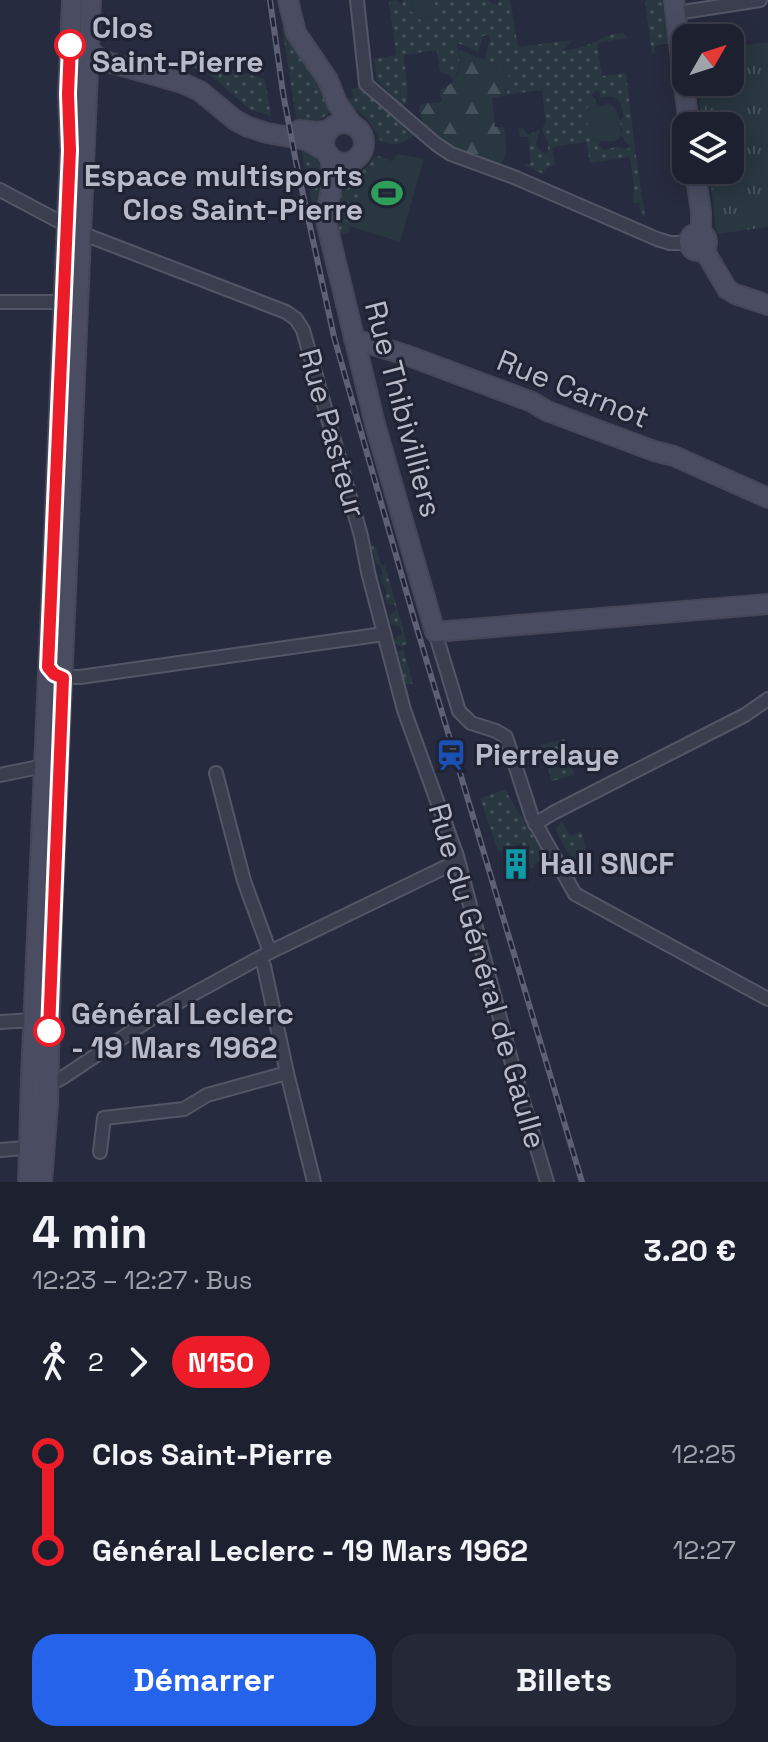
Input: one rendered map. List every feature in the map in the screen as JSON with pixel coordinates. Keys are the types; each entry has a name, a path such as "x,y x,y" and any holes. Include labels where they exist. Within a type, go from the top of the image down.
{"street":[{"path":"28,1182 36,1147 39,1088 49,1013 55,672 73,307 74,229 68,94 72,0"},
{"path":"81,0 81,41 101,60 182,83 204,94 248,127 308,140 341,162 353,161"},
{"path":"74,229 91,0"},
{"path":"288,0 296,33 328,80 337,103 352,125 361,132 364,143 329,200"},
{"path":"357,0 366,84 436,144 451,154 514,177 657,239 670,243 698,242"},
{"path":"687,112 675,6 760,0"},
{"path":"69,68 88,50 102,49 182,71 206,82 236,109 267,124 324,130 339,124 352,125"},
{"path":"328,153 324,130 337,103"},
{"name":"Rue Thibivilliers","path":"328,153 332,171 325,217 375,424 435,632"},
{"path":"697,184 701,212 698,242 727,289 768,305"},
{"path":"0,190 74,229"},
{"name":"Rue Pasteur","path":"74,229 286,312 296,319 303,330 361,536 384,634"},
{"path":"0,302 73,307"},
{"name":"Rue Carnot","path":"354,339 406,355 532,402 547,411 674,456 768,498"},
{"path":"768,604 435,632 459,711 471,723 506,737 535,824 575,894 768,999"},
{"path":"55,672 80,677 384,634"},
{"name":"Rue du Général de Gaulle","path":"384,634 404,710 458,861 547,1182"},
{"path":"535,824 745,715 768,699"},
{"path":"0,775 34,768 52,768"},
{"path":"39,1088 33,1020 52,768"},
{"path":"216,773 265,955 264,966 287,1073 314,1182"},
{"path":"39,1088 62,1078 164,1010 265,955 458,861"},
{"path":"0,1022 33,1020"},
{"path":"100,1152 104,1118 184,1109 207,1095 287,1073"},
{"path":"0,1150 36,1147"},
{"path":"36,1147 42,1182"}],"green space":[{"path":"397,0 402,5 403,0 413,0 411,11 422,21 433,15 437,8 433,0 488,0 497,5 500,0 510,0 518,47 573,40 562,51 582,47 614,34 625,34 627,38 597,43 602,76 626,73 645,216 641,215 639,202 633,203 630,157 590,163 586,142 552,147 555,164 546,168 543,174 523,165 531,163 528,137 520,137 519,128 527,134 541,131 536,146 542,152 548,151 542,131 546,124 542,90 507,95 508,70 485,60 490,36 483,36 478,52 456,44 459,62 454,80 440,72 437,50 404,55 407,103 402,105 377,80 374,59 396,55 389,1","holes":["597,90 601,98 615,98 621,104 623,118 619,121 620,135 630,146 629,149 617,147 603,150 599,146 600,141 590,138 588,107 602,107 592,95"]},
{"path":"413,0 433,0 437,8 433,15 422,21 411,11"},
{"path":"645,0 669,0 672,42 655,46 655,53 652,54"},
{"path":"282,27 315,71 332,112 314,125 297,123"},
{"path":"768,42 768,227 717,234 711,184 744,184 744,112 701,112 699,96 744,96 744,45"},
{"path":"458,49 508,70 510,87 506,88 507,95 492,98 495,127 504,127 506,143 505,158 499,165 443,140 425,125 420,115 420,104 442,102 440,90 451,83 457,74 460,62"},
{"path":"178,56 265,79 271,116 249,109 214,78 186,65"},
{"path":"368,85 415,134 400,143 382,142 365,117 350,107 346,99 353,98 351,89"},
{"path":"609,103 620,119 619,139 609,142 590,138 587,107"},
{"path":"300,144 316,157 321,176 325,179 317,228"},
{"name":"Espace multisports Clos Saint-Pierre","path":"397,154 424,159 400,242 349,226 366,181"},
{"path":"379,156 391,161 387,174 351,222 349,232 338,235 335,209 344,187 349,187 352,175"},
{"path":"375,545 381,565 385,565 407,644 402,646 413,683 405,685 397,652 403,650 394,640 402,633 400,627 391,624 389,616 396,610 394,605 387,604 387,593 379,575 383,574 371,546"},
{"path":"564,739 574,775 552,781 541,745"},
{"path":"505,790 545,855 531,868 521,844 498,851 480,798"},
{"path":"562,821 570,836 582,833 590,869 580,874 556,831"}],"railway":[{"path":"270,0 296,162 334,337 415,622 582,1182"}],"bus line":[{"name":"N150","path":"49,1031 63,678 48,667 70,150 70,45"}],"place":[{"name":"Clos Saint-Pierre","path":"70,45"},
{"name":"Espace multisports Clos Saint-Pierre","path":"387,193"},
{"name":"Pierrelaye","path":"451,755"},
{"name":"Hall SNCF","path":"516,864"},
{"name":"Général Leclerc - 19 Mars 1962","path":"49,1031"}]}
